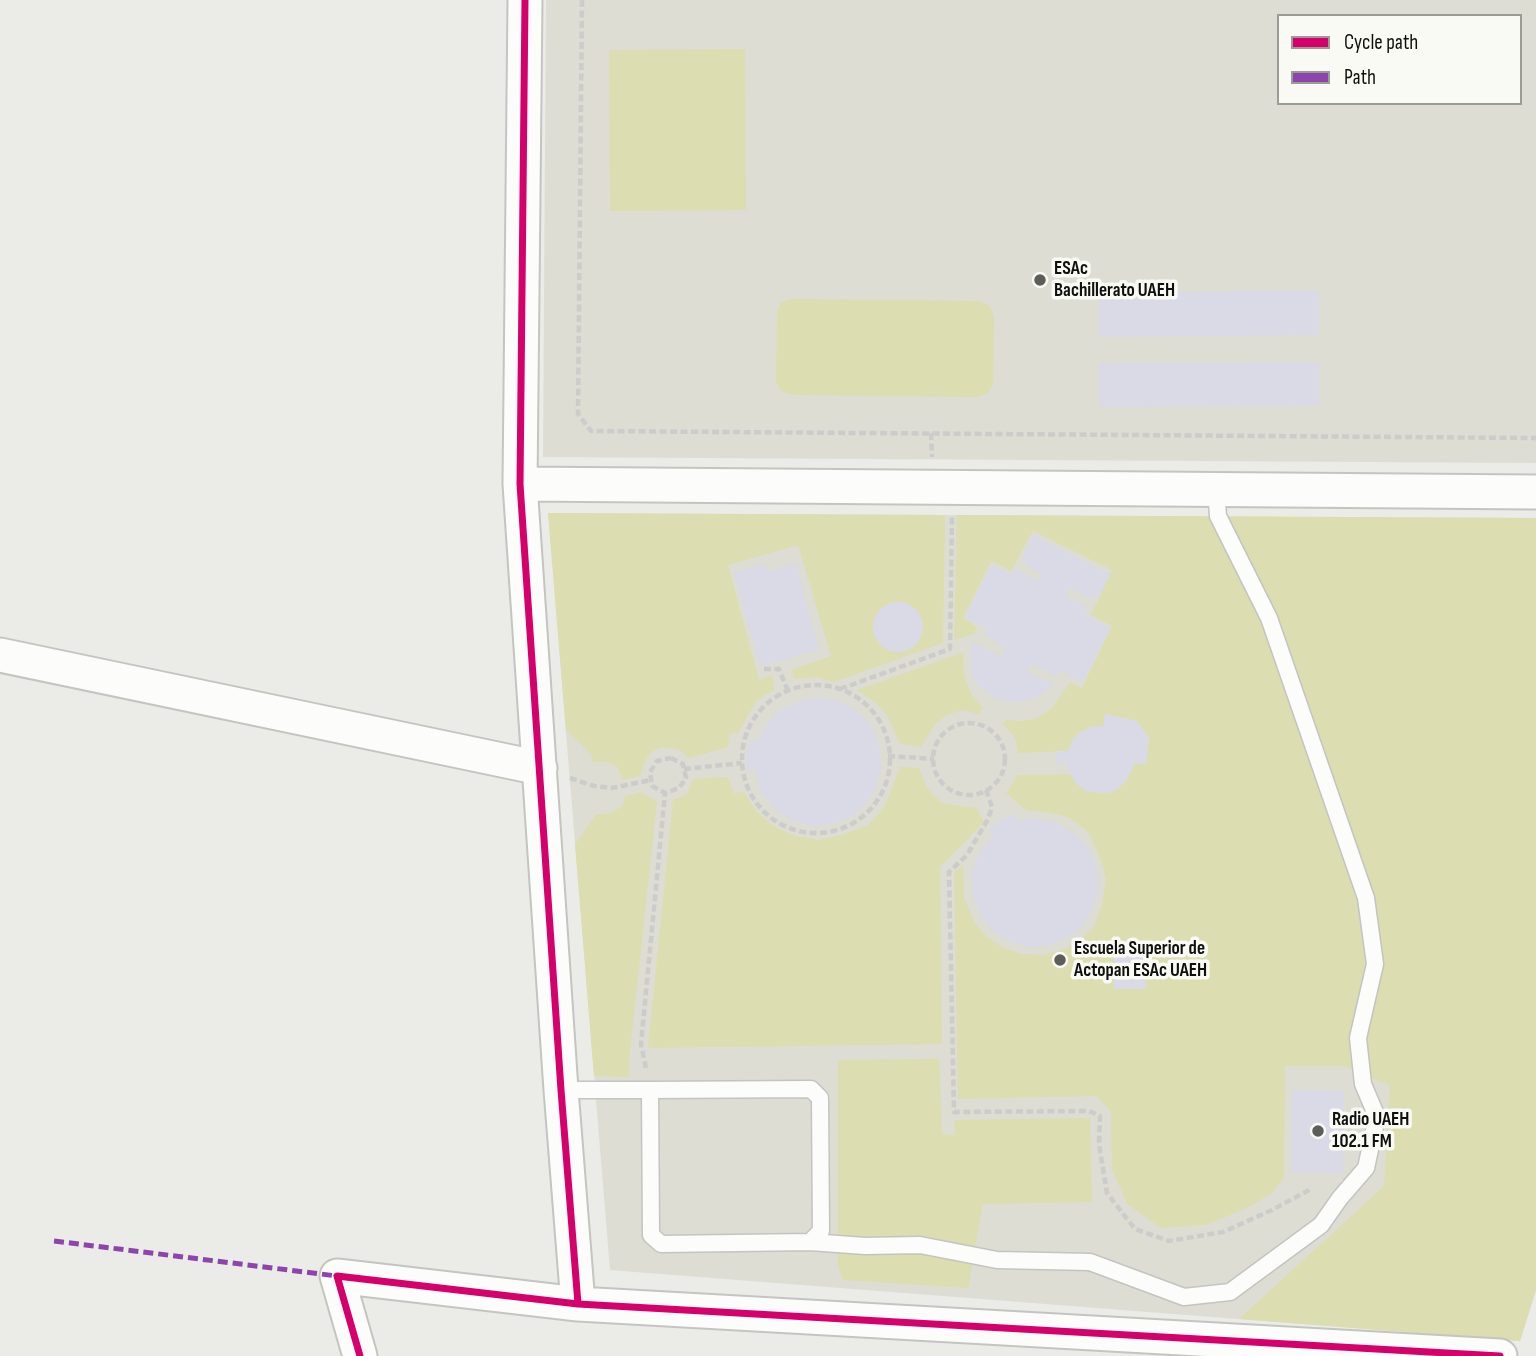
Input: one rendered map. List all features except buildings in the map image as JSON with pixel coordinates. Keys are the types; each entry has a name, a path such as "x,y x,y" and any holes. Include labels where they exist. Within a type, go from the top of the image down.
{"street":[{"path":"525,0 520,484 578,1304"},
{"path":"520,484 1536,492"},
{"path":"0,655 540,768"},
{"path":"360,1356 337,1276 578,1304 1500,1356"}],"lane":[{"path":"650,1090 651,1235 661,1244 810,1242 865,1246 920,1245 997,1260 1090,1262 1184,1297 1230,1292 1321,1225 1366,1168 1377,1117 1363,1084 1358,1038 1375,964 1366,898 1269,618 1219,516 1216,489"},
{"path":"561,1090 811,1089 820,1098 821,1231 810,1242"}],"path":[{"path":"582,0 578,414 592,431 1536,438"},
{"path":"839,689 950,649 952,515"},
{"path":"764,669 779,669 788,691"},
{"path":"815,685 839,689 862,701 878,720 888,743 889,768 882,793 867,813 847,827 822,834 799,832 777,823 759,807 747,786 742,763 744,739 754,718 771,700 788,691 815,685"},
{"path":"970,723 993,732 1004,753 1004,766 1000,778 986,790 969,795 948,788 940,780 934,759 935,748 949,730 970,723"},
{"path":"888,756 934,759"},
{"path":"671,758 683,765 686,778 679,788 665,793 652,786 651,780 650,772 657,761 671,758"},
{"path":"684,769 742,763"},
{"path":"540,768 594,786 612,788 651,780"},
{"path":"986,790 992,807 988,819 967,855 949,872 954,1112 1089,1111 1100,1116 1099,1144 1107,1193 1135,1229 1169,1241 1223,1232 1311,1189"},
{"path":"650,1090 641,1044 665,793"}],"shaded area":[{"name":"ESAc Bachillerato UAEH","path":"546,0 1536,0 1536,463 543,457"},
{"name":"Escuela Superior de Actopan ESAc UAEH","path":"548,513 1536,518 1536,1290 1520,1341 610,1270"}],"green space":[{"path":"745,49 746,210 610,211 609,50"},
{"path":"791,299 980,301 990,306 994,317 993,384 988,393 978,397 792,395 781,391 776,382 777,310 782,302"},
{"path":"548,513 945,515 943,643 834,682 817,677 794,679 791,670 831,656 798,545 728,565 759,680 772,675 775,689 757,700 738,733 729,734 728,747 689,758 678,749 661,747 650,753 640,776 623,780 617,767 607,762 592,762 592,755 566,730"},
{"path":"957,515 1536,518 1536,1290 1520,1341 1239,1319 1384,1186 1390,1086 1344,1066 1285,1066 1284,1177 1272,1193 1247,1208 1206,1225 1161,1228 1127,1204 1112,1169 1111,1112 1097,1096 958,1099 954,873 963,865 964,897 974,922 987,937 1002,947 1021,954 1043,955 1063,950 1079,941 1093,928 1102,905 1106,879 1100,857 1088,832 1070,818 1026,810 1006,793 1018,775 1070,774 1086,791 1108,793 1126,782 1134,763 1146,764 1149,738 1137,721 1106,714 1103,726 1072,741 1068,751 1018,753 1015,738 1003,725 1006,720 1037,718 1052,708 1070,682 1082,688 1112,626 1091,615 1112,570 1033,531 1011,571 991,561 963,618 977,627 974,634 954,640"},
{"path":"964,652 963,668 967,684 972,696 983,708 978,714 963,710 949,714 936,723 921,747 900,744 887,715 876,703 857,690"},
{"path":"900,767 919,768 927,788 942,803 976,808 984,822 940,867 942,1044 648,1048 673,800 687,794 693,779 728,777 734,794 743,791 757,812 773,826 795,836 819,840 868,825 884,808"},
{"path":"641,792 657,802 629,1077 594,1076 575,844 596,815 612,813 623,805 625,796"},
{"path":"939,1059 942,1134 955,1135 954,1120 1090,1118 1092,1202 983,1204 968,1288 843,1280 838,1267 838,1060"}],"marked path":[{"path":"54,1241 337,1276"}],"cycle path":[{"path":"525,0 520,484 578,1304"},
{"path":"360,1356 337,1276 578,1304 1500,1356"}],"place":[{"name":"ESAc Bachillerato UAEH","path":"1040,280"},
{"name":"Escuela Superior de Actopan ESAc UAEH","path":"1060,960"},
{"name":"Radio UAEH 102.1 FM","path":"1318,1131"}]}
